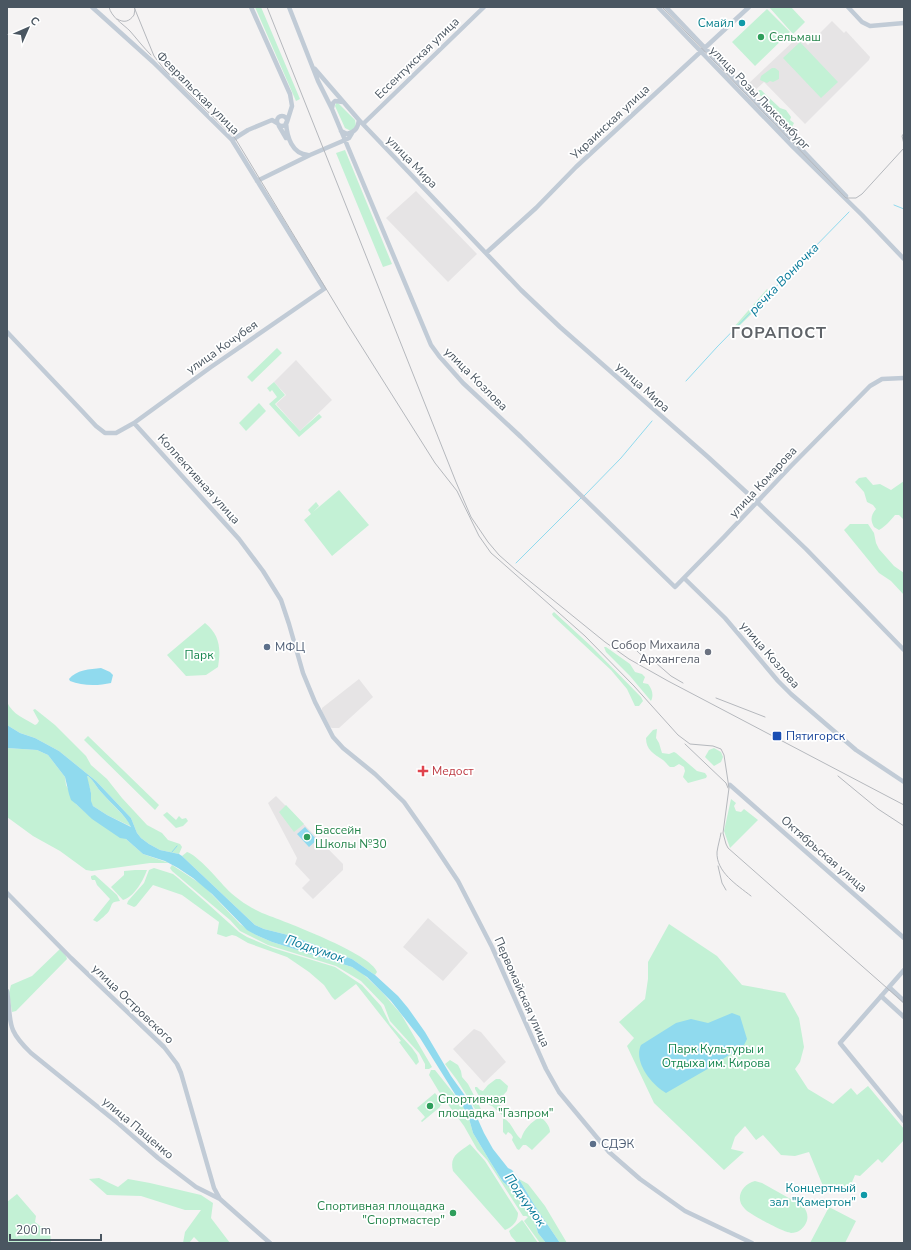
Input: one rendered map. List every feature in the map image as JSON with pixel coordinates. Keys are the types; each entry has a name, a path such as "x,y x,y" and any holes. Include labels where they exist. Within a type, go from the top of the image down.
{"street":[{"name":"Февральская улица","path":"92,7 153,62 232,140 324,290"},
{"path":"251,7 292,101 292,110 283,126 279,120"},
{"path":"289,7 318,81 341,131"},
{"name":"Ессентукская улица","path":"361,122 484,7"},
{"name":"улица Розы Люксембург","path":"658,7 702,50 793,147 904,259"},
{"name":"улица Розы Люксембург","path":"666,7 702,50"},
{"name":"Украинская улица","path":"486,253 749,7"},
{"path":"848,7 865,24 873,27 904,23"},
{"name":"улица Мира","path":"313,67 373,135 521,290 757,502 806,549 904,650"},
{"path":"279,120 288,110 292,101"},
{"path":"332,109 332,104 335,101 343,102"},
{"path":"232,140 248,130 272,120 286,118 288,136 296,151 303,155 310,155"},
{"path":"279,120 297,157 303,159"},
{"path":"257,181 349,138 361,122"},
{"name":"улица Мира","path":"341,131 347,134 363,129 373,135"},
{"name":"улица Козлова","path":"341,131 435,352 463,383 521,437 675,587"},
{"name":"улица Кочубея","path":"134,423 211,367 324,290"},
{"path":"7,332 96,426 105,433 116,433 134,423"},
{"name":"улица Комарова","path":"675,587 866,390 879,380 888,378 904,378"},
{"name":"Коллективная улица","path":"134,423 239,539 263,571 284,607 303,673 317,706"},
{"name":"улица Козлова","path":"684,578 725,618 778,681 791,694 856,750 904,782"},
{"name":"Первомайская улица","path":"317,706 333,737 343,748 375,774 404,802 450,867 492,947 546,1069 558,1092 609,1152 640,1179 685,1211 752,1243"},
{"name":"Октябрьская улица","path":"730,785 904,938"},
{"name":"улица Островского","path":"7,893 71,958 172,1056 181,1073 214,1188 220,1199"},
{"path":"904,970 840,1043 904,1121"},
{"path":"889,987 904,1001"},
{"name":"улица Пащенко","path":"7,991 9,1015 13,1033 31,1053 196,1188 220,1199 270,1243"},
{"path":"881,996 904,1017"}],"shaded area":[{"path":"832,21 844,33 846,31 870,57 869,60 805,124 764,82 753,92 747,85 799,36 808,45"},
{"path":"416,191 477,254 448,282 386,218"},
{"path":"296,360 332,400 300,431 276,404 286,395 274,382"},
{"path":"359,679 373,697 339,728 330,727 322,708"},
{"path":"276,796 343,864 343,870 313,899 302,888 310,880 295,864 297,858 268,803"},
{"path":"428,918 468,953 443,981 403,947"},
{"path":"474,1029 481,1032 506,1062 484,1083 453,1049"}],"green space":[{"path":"255,7 261,7 300,99 296,101"},
{"path":"769,7 791,7 805,22 793,34"},
{"name":"Сельмаш","path":"767,9 790,32 755,66 732,42"},
{"path":"800,42 838,82 821,98 783,58"},
{"path":"772,68 779,71 779,79 767,83 760,80 761,76"},
{"path":"759,90 761,90 780,108 786,110 791,117 790,120 794,123 792,127 790,125 783,124 782,119 778,115 774,115 770,109 770,106 758,93"},
{"path":"336,103 338,103 355,120 356,126 351,131 345,128 335,106"},
{"path":"345,150 392,264 383,267 336,153"},
{"path":"767,289 772,294 736,329 734,327"},
{"path":"277,348 282,353 252,382 247,377"},
{"path":"274,382 285,395 275,404 300,431 319,414 322,417 299,437 269,404 277,397 272,390 270,392 267,388"},
{"path":"259,403 266,411 246,431 239,423"},
{"path":"866,477 873,485 880,484 891,490 904,481 904,520 899,515 895,515 879,530 874,527 872,518 876,509 873,505 867,502 864,492 855,482 859,478"},
{"path":"339,490 369,525 332,556 304,520 311,514 308,510 316,502 319,506 313,512"},
{"path":"850,524 868,524 874,533 879,549 894,566 904,573 904,595 891,581 879,573 844,530"},
{"path":"554,612 592,647 641,697 643,701 639,706 635,706 627,689 611,670 553,616 552,614"},
{"name":"Парк","path":"205,623 214,632 218,643 218,667 206,675 186,676 167,655"},
{"path":"604,647 630,664 635,672 642,674 645,677 643,683 648,684 651,688 651,701 630,676 606,652"},
{"path":"7,702 12,710 35,725 39,721 33,710 35,709 55,725 86,756 91,765 107,779 147,825 162,833 168,840 180,844 182,847 179,854 160,850 141,838 137,833 131,818 96,781 59,751 35,738 20,733 7,725"},
{"path":"657,729 656,738 662,753 676,753 697,771 705,773 707,776 706,778 688,783 683,777 685,771 684,767 679,764 674,767 670,767 649,749 646,738 653,730"},
{"path":"88,736 159,805 155,810 84,740"},
{"path":"7,748 37,750 48,755 65,777 66,785 76,804 86,813 126,839 143,854 169,863 150,863 92,871 86,870 60,851 33,836 7,817"},
{"path":"714,748 721,752 723,757 721,762 714,766 705,757 709,750"},
{"path":"86,776 92,780 132,827 107,815 93,806 90,801 91,793"},
{"path":"731,799 736,803 734,806 736,811 741,812 744,809 758,820 730,848 724,831"},
{"path":"286,805 304,824 294,832 279,812"},
{"path":"167,812 176,820 179,816 182,819 186,818 188,821 183,826 176,828 163,815"},
{"path":"187,852 201,862 229,891 247,905 262,913 326,939 360,956 377,972 375,975 352,959 292,936 264,929 255,925 182,856"},
{"path":"172,865 204,886 240,924 256,935 272,942 352,967 362,973 382,992 401,1014 432,1067 425,1069 425,1064 419,1053 390,1021 384,1005 361,981 336,966 268,945 240,931 230,920 172,871 170,868"},
{"path":"154,868 173,874 239,932 247,937 273,948 335,967 362,985 381,1006 390,1024 412,1048 417,1055 419,1062 416,1065 399,1042 401,1041 356,984 335,1000 324,985 309,972 287,957 248,943 236,936 232,935 226,937 217,934 219,922 182,895 153,885 136,906 134,907 127,904 144,883 149,870"},
{"path":"147,870 141,884 131,896 123,900 111,887 124,875 124,871"},
{"path":"95,875 117,895 120,901 113,903 108,912 97,922 93,920 110,899 97,885 95,880 92,880 91,876"},
{"name":"Парк Культуры и Отдыха им. Кирова","path":"669,924 717,956 742,985 785,993 799,1018 804,1047 800,1062 795,1069 808,1089 833,1104 851,1088 857,1095 868,1086 904,1129 904,1140 882,1163 878,1159 860,1176 855,1175 850,1187 823,1186 809,1152 795,1156 781,1155 763,1135 756,1140 745,1126 735,1137 731,1149 744,1152 724,1170 654,1103 627,1046 634,1038 619,1022 645,999 648,979 648,962"},
{"path":"60,949 67,959 16,1011 12,1012 9,993 11,985 32,976"},
{"path":"450,1060 458,1065 462,1077 468,1084 481,1109 475,1109 445,1064"},
{"path":"431,1070 435,1070 458,1099 468,1115 473,1133 491,1163 503,1182 516,1192 529,1209 534,1218 538,1233 546,1243 540,1243 524,1221 528,1217 523,1216 487,1160 477,1149 464,1126 441,1095 429,1075"},
{"path":"496,1079 500,1079 508,1086 507,1091 498,1101 504,1112 502,1115 492,1106 483,1103 475,1089 475,1087 477,1087 483,1091"},
{"name":"Спортивная площадка \"Газпром\"","path":"435,1093 443,1103 422,1122 421,1121 425,1117 417,1108"},
{"path":"540,1117 547,1123 550,1132 532,1150 526,1145 523,1145 519,1150 517,1149 512,1140 513,1137 511,1134 508,1132 506,1135 503,1132 503,1118 509,1122 516,1134 521,1139 528,1126"},
{"path":"470,1144 485,1161 518,1213 517,1219 514,1223 505,1230 453,1171 452,1162 454,1158 459,1152"},
{"path":"99,1178 118,1187 128,1179 201,1195 213,1203 211,1218 230,1243 200,1243 194,1237 189,1243 183,1243 185,1232 201,1210 185,1210 141,1196 107,1195 89,1179"},
{"path":"519,1179 528,1184 545,1206 567,1243 560,1243"},
{"path":"755,1181 762,1183 803,1206 807,1219 802,1229 791,1233 787,1232 760,1219 745,1209 740,1201 741,1192 746,1185"},
{"path":"17,1194 36,1216 35,1222 40,1226 50,1228 51,1243 7,1243 7,1202"},
{"path":"829,1207 856,1221 845,1243 810,1243"},
{"path":"522,1220 538,1243 517,1243 511,1236 509,1231"}],"water":[{"path":"101,668 113,675 111,683 101,685 85,685 75,683 69,679 79,672"},
{"name":"Подкумок","path":"7,725 20,733 35,738 59,751 96,781 131,818 137,833 141,838 160,850 182,856 255,925 264,929 292,936 352,959 375,975 398,996 425,1032 451,1076 471,1104 493,1149 519,1179 560,1243 546,1243 538,1233 534,1218 529,1209 516,1192 503,1182 473,1133 468,1115 420,1038 391,1001 367,977 352,967 272,942 247,930 212,894 193,878 165,861 143,854 126,839 120,838 92,819 71,800 65,777 48,755 37,750 7,748","holes":["88,776 122,814 131,827 93,806"]},
{"name":"Бассейн Школы №30","path":"305,827 317,840 309,847 297,834"},
{"path":"732,1013 740,1016 747,1039 744,1045 711,1067 666,1093 655,1085 642,1066 639,1052 641,1045 676,1023 691,1019 708,1023"}],"waterway":[{"name":"речка Вонючка","path":"894,205 904,209"},
{"name":"речка Вонючка","path":"686,381 717,347 849,212"},
{"path":"584,496 621,458 652,421"},
{"path":"516,563 581,498"},
{"name":"речка Вонючка","path":"172,852 177,846"}],"tram line":[{"path":"109,7 112,14 130,31 151,55"},
{"path":"134,7 154,56 164,69 235,138 348,325 435,463 457,491 479,536 491,553 585,636 634,686 678,735 690,744 713,746 721,749 724,755 729,788 723,833 728,848 904,1003"},
{"path":"662,7 846,198 856,198 862,194 904,148"},
{"path":"117,19 122,21 130,19 134,15 135,9"},
{"path":"904,133 902,136 904,144"},
{"path":"685,744 726,783 728,788"},
{"path":"721,833 717,852 720,866 734,883 751,896"},
{"path":"718,866 722,883 726,890"}],"railway":[{"path":"267,7 456,482 471,517 488,542 499,555 516,570 605,642 629,659 904,805"},
{"path":"637,651 650,663"},
{"path":"648,656 671,676 683,683"},
{"path":"716,698 765,717"},
{"path":"838,776 878,809 904,826"}],"place":[{"name":"Смайл","path":"742,23"},
{"name":"Сельмаш","path":"761,37"},
{"name":"МФЦ","path":"267,647"},
{"name":"Собор Михаила Архангела","path":"708,652"},
{"name":"Пятигорск","path":"777,736"},
{"name":"Медост","path":"423,771"},
{"name":"Бассейн Школы №30","path":"307,837"},
{"name":"Спортивная площадка \"Газпром\"","path":"430,1106"},
{"name":"СДЭК","path":"593,1144"},
{"name":"Концертный зал \"Камертон\"","path":"864,1195"},
{"name":"Спортивная площадка \"Спортмастер\"","path":"453,1213"}],"district":[{"name":"ГОРАПОСТ","path":"779,333"}]}
